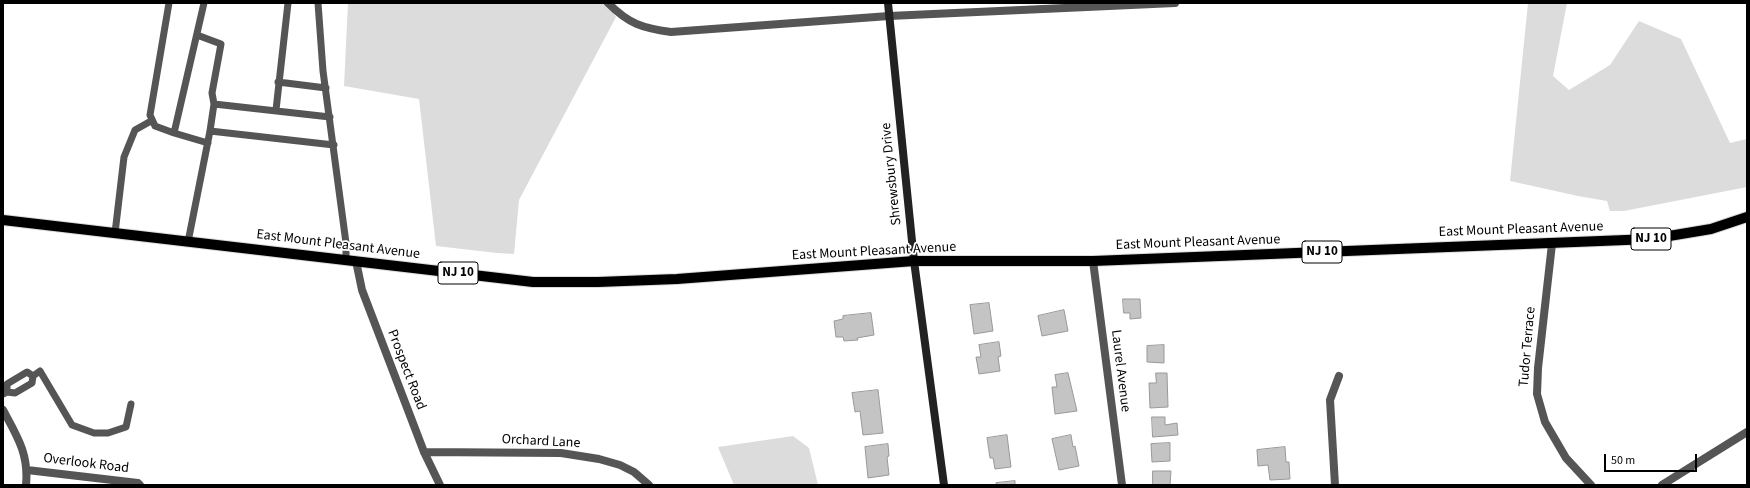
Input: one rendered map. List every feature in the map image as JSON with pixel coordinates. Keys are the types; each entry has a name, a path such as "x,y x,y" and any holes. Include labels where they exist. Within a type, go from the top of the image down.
{"main road":[{"name":"Shrewsbury Drive","path":"888,3 914,261 944,485"},
{"name":"East Mount Pleasant Avenue","path":"3,220 533,282 598,282 677,279 914,261 1093,261 1651,239 1711,229 1747,217"}],"street":[{"path":"608,3 618,13 632,23 650,29 671,32 889,16 1174,3"},
{"name":"Tudor Terrace","path":"1552,244 1538,368 1537,394 1545,422 1566,458 1591,485"},
{"name":"Prospect Road","path":"351,261 424,452 440,485"},
{"name":"Laurel Avenue","path":"1093,261 1122,485"},
{"path":"1335,485 1330,400 1339,376"},
{"path":"3,410 21,445 27,470 26,485"},
{"path":"1662,485 1747,432"},
{"name":"Orchard Lane","path":"424,452 561,453 599,459 620,465 634,472 648,485"},
{"name":"Overlook Road","path":"27,470 138,483 140,485"}],"lane":[{"path":"168,3 150,115 151,121 155,126 174,134 208,143"},
{"path":"174,134 204,3"},
{"path":"276,110 288,3"},
{"path":"318,3 323,71 346,243 351,261"},
{"path":"188,242 210,131 214,104 212,93 221,44 197,35"},
{"path":"278,82 326,88"},
{"path":"214,104 330,117"},
{"path":"114,233 124,157 135,130 151,121"},
{"path":"210,131 334,146"},
{"path":"33,376 27,372 7,384 5,393 15,393 32,383 33,376 40,371 72,425 94,433 108,433 126,427 131,404"}],"shaded area":[{"path":"348,3 606,3 616,17 519,200 514,254 436,246 419,99 344,86"},
{"path":"1528,3 1567,3 1553,76 1569,90 1610,65 1639,21 1681,39 1730,143 1747,139 1747,187 1624,211 1610,211 1607,201 1510,181"},
{"path":"793,436 809,448 818,485 734,485 718,447"}],"building":[{"path":"1123,299 1140,299 1141,318 1130,319 1130,313 1124,313"},
{"path":"989,303 993,331 974,334 970,305"},
{"path":"1064,310 1068,331 1042,336 1038,316"},
{"path":"871,313 874,335 857,338 858,340 844,341 843,337 836,337 834,321 843,319 843,316"},
{"path":"999,342 1001,356 998,357 1000,371 979,374 976,357 981,357 979,345"},
{"path":"1164,345 1164,363 1147,362 1147,346"},
{"path":"1068,373 1077,411 1055,414 1052,387 1057,387 1055,375"},
{"path":"1156,373 1167,373 1168,407 1150,408 1149,383 1156,383"},
{"path":"878,390 883,433 863,435 860,411 855,412 852,393"},
{"path":"1152,417 1165,417 1165,425 1177,423 1178,435 1153,437"},
{"path":"1007,435 1011,467 995,469 993,458 990,458 987,438"},
{"path":"1071,435 1079,466 1059,470 1052,439"},
{"path":"1170,443 1170,461 1152,462 1151,444"},
{"path":"888,444 889,456 887,457 889,475 868,478 865,447"},
{"path":"1285,447 1286,462 1289,462 1290,479 1270,480 1268,465 1258,466 1257,450"},
{"path":"1153,471 1171,471 1170,485 1153,485"},
{"path":"1015,481 1015,485 996,485 996,483"}]}
